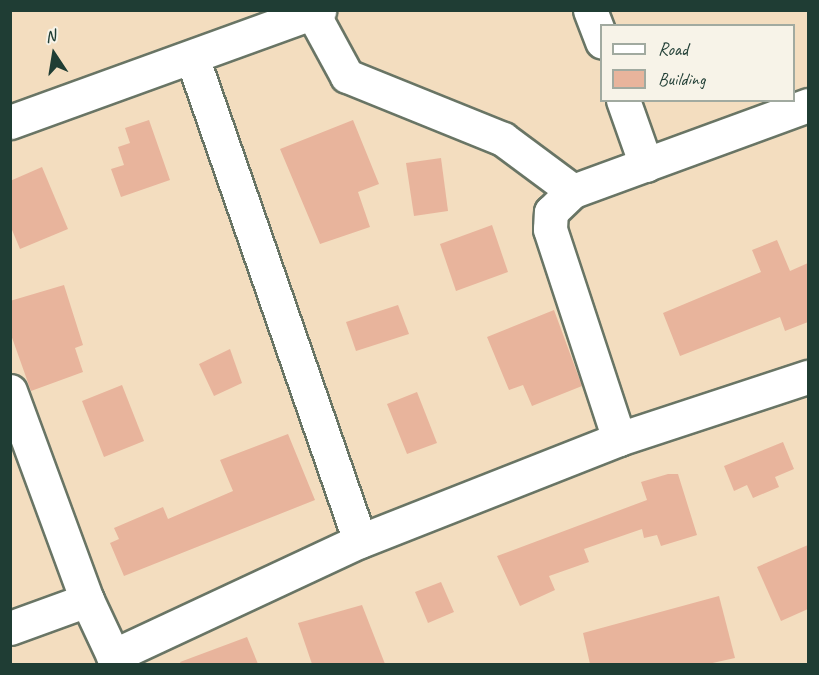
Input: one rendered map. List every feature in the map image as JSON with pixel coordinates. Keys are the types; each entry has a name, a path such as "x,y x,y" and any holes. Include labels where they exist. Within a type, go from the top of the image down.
{"street":[{"path":"590,10 600,37"},
{"path":"10,122 314,11 347,76 504,139 573,191"},
{"path":"192,57 360,541"},
{"path":"624,102 646,165"},
{"path":"618,439 550,229 551,212 573,191 808,105"},
{"path":"10,391 87,600 115,660 360,541 618,439 808,377"},
{"path":"10,628 87,600"}],"building":[{"path":"149,120 170,180 121,197 111,169 124,165 118,147 130,143 125,128"},
{"path":"353,120 379,184 358,192 370,227 320,244 280,149"},
{"path":"441,158 448,211 414,216 406,163"},
{"path":"42,167 68,229 20,249 10,225 10,181"},
{"path":"492,225 508,272 456,291 440,244"},
{"path":"777,240 790,271 808,263 808,322 785,331 780,317 680,356 663,313 761,272 752,250"},
{"path":"64,285 83,345 75,348 83,372 31,391 10,332 10,301"},
{"path":"398,305 409,334 356,351 346,322"},
{"path":"554,310 582,386 532,406 523,385 509,390 487,337"},
{"path":"230,349 242,383 214,396 199,364"},
{"path":"122,385 144,441 104,457 82,401"},
{"path":"417,392 437,443 407,454 387,404"},
{"path":"288,434 315,500 124,576 110,543 119,539 114,528 163,507 168,519 233,491 220,460"},
{"path":"783,442 794,469 775,477 779,487 753,498 747,485 734,491 724,466"},
{"path":"668,474 678,474 697,535 661,546 657,535 644,538 642,529 584,549 589,562 549,576 555,590 520,606 497,556 647,500 641,482"},
{"path":"808,545 808,609 781,621 757,567"},
{"path":"441,582 454,612 428,623 415,592"},
{"path":"719,596 735,658 708,664 590,664 583,633"},
{"path":"362,605 385,664 312,664 298,623"},
{"path":"247,637 258,664 181,664 180,662"}]}
